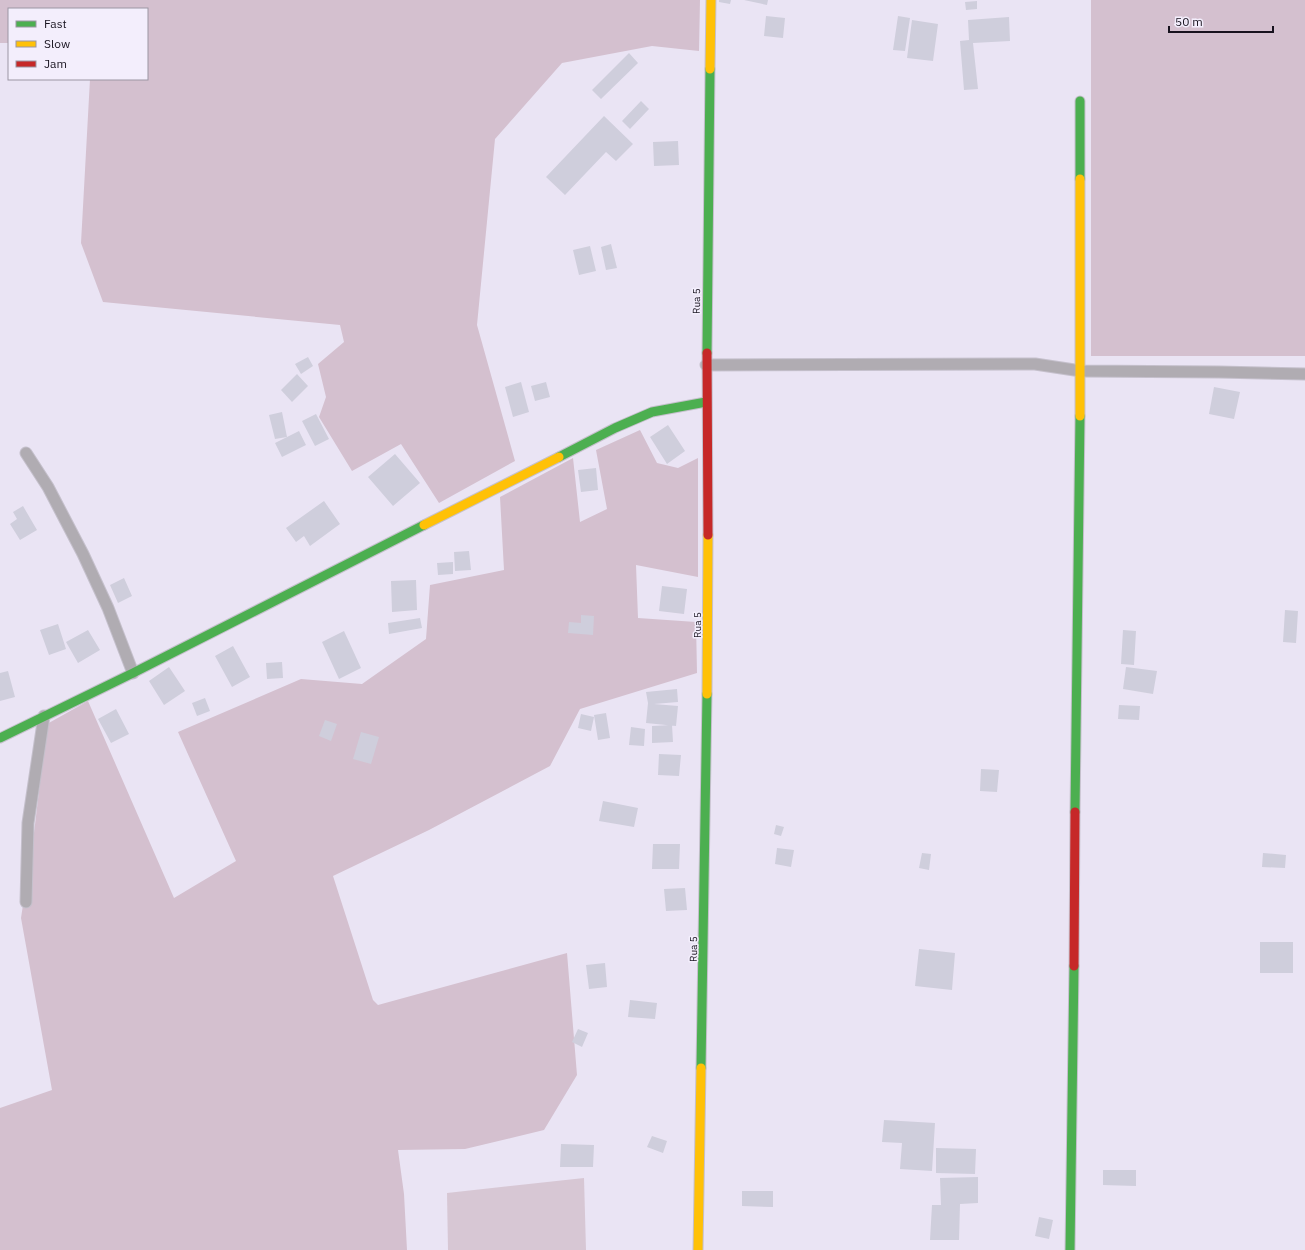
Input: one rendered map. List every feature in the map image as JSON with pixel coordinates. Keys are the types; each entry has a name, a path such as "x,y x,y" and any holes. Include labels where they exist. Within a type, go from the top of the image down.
{"street":[{"name":"Rua 5","path":"698,1250 706,833 708,548 706,365 711,0"},
{"path":"1070,1250 1081,372 1080,101"},
{"path":"706,365 1019,363 1051,365 1081,372 1219,372 1305,374"},
{"path":"0,738 85,695 133,674 615,428 652,412 706,402"},
{"path":"26,453 48,488 83,554 108,608 133,674"},
{"path":"26,902 28,823 44,716"}],"shaded area":[{"path":"0,0 700,0 699,51 652,46 562,63 495,139 477,325 515,461 439,503 401,444 352,471 319,417 326,397 318,364 344,342 340,325 103,302 81,243 90,80 148,80 148,8 8,8 8,43 0,43"},
{"path":"1091,0 1305,0 1305,356 1091,356"},
{"path":"640,430 657,463 678,468 698,458 698,577 636,565 638,618 696,622 697,673 580,709 550,766 429,830 333,876 373,1000 378,1005 567,953 577,1075 544,1130 465,1149 398,1150 404,1194 407,1250 0,1250 0,1108 52,1090 21,918 34,833 47,724 88,701 174,898 236,861 178,732 301,679 362,684 426,639 430,585 504,570 500,497 573,458 580,522 607,509 596,450"},
{"path":"584,1178 586,1250 448,1250 447,1193"}],"building":[{"path":"719,0 731,0 730,4 719,2"},
{"path":"744,0 768,0 767,5"},
{"path":"977,1 977,9 966,10 965,2"},
{"path":"766,16 785,18 783,38 764,36"},
{"path":"898,16 910,18 905,51 893,50"},
{"path":"1009,17 1010,41 973,43 978,89 964,90 960,41 969,40 968,20"},
{"path":"912,20 938,24 933,61 907,58"},
{"path":"629,53 638,63 601,99 592,90"},
{"path":"641,101 649,109 630,129 622,121"},
{"path":"604,116 633,144 616,161 606,152 565,195 546,177"},
{"path":"678,141 679,165 654,166 653,142"},
{"path":"611,244 617,268 606,270 601,247"},
{"path":"590,246 596,271 579,275 573,250"},
{"path":"308,357 313,366 301,374 295,364"},
{"path":"297,374 308,386 292,402 281,390"},
{"path":"521,382 529,412 513,417 505,387"},
{"path":"546,382 550,397 535,401 531,386"},
{"path":"1214,387 1240,392 1234,419 1209,414"},
{"path":"282,412 287,437 275,439 269,415"},
{"path":"316,414 329,439 315,446 302,421"},
{"path":"668,425 685,451 667,464 650,437"},
{"path":"299,431 306,445 282,457 275,443"},
{"path":"395,454 420,483 393,506 368,477"},
{"path":"596,468 598,490 581,492 578,470"},
{"path":"324,501 340,524 310,546 304,536 296,542 286,528"},
{"path":"23,506 37,530 20,540 10,524 17,519 13,512"},
{"path":"469,551 471,570 455,571 454,552"},
{"path":"453,562 453,574 438,575 437,563"},
{"path":"124,578 132,596 118,603 110,585"},
{"path":"416,580 417,610 392,612 391,581"},
{"path":"662,586 687,589 684,614 659,611"},
{"path":"1285,610 1298,611 1296,643 1283,642"},
{"path":"581,615 594,616 593,635 568,633 569,622 581,623"},
{"path":"420,618 422,628 389,634 388,623"},
{"path":"58,624 66,649 49,655 40,630"},
{"path":"88,630 100,650 78,663 66,642"},
{"path":"1123,630 1136,631 1134,665 1121,664"},
{"path":"344,631 361,668 339,679 322,642"},
{"path":"233,646 250,677 232,687 215,656"},
{"path":"282,662 283,678 267,679 266,663"},
{"path":"169,667 185,691 164,705 149,681"},
{"path":"1126,667 1157,671 1153,694 1123,689"},
{"path":"8,671 15,697 0,701 0,673"},
{"path":"677,689 678,702 654,704 678,706 676,726 646,723 648,703 646,692"},
{"path":"205,698 210,711 197,716 192,703"},
{"path":"1119,705 1140,706 1139,720 1118,719"},
{"path":"116,709 129,734 111,743 98,719"},
{"path":"606,713 610,738 598,740 594,715"},
{"path":"581,714 594,717 591,731 578,728"},
{"path":"325,720 337,724 331,741 319,736"},
{"path":"672,725 673,742 652,743 652,726"},
{"path":"631,727 645,729 644,746 629,745"},
{"path":"361,732 379,737 371,764 353,759"},
{"path":"659,754 681,755 679,776 658,775"},
{"path":"981,769 999,770 997,792 980,791"},
{"path":"603,801 638,808 634,827 599,821"},
{"path":"776,825 784,827 781,836 774,834"},
{"path":"653,844 680,844 679,869 652,869"},
{"path":"777,848 794,850 791,867 775,864"},
{"path":"922,853 931,854 929,870 919,868"},
{"path":"1263,853 1286,855 1285,868 1262,867"},
{"path":"685,888 687,910 666,911 664,889"},
{"path":"1260,942 1293,942 1293,973 1260,973"},
{"path":"919,949 955,953 952,990 915,986"},
{"path":"605,963 607,987 589,989 586,965"},
{"path":"630,1000 657,1003 655,1019 628,1017"},
{"path":"578,1029 588,1033 582,1047 572,1042"},
{"path":"884,1120 935,1123 932,1171 900,1169 902,1143 882,1142"},
{"path":"652,1136 667,1141 663,1153 647,1147"},
{"path":"561,1144 594,1145 593,1167 560,1167"},
{"path":"936,1148 976,1149 975,1174 936,1173"},
{"path":"1103,1170 1136,1170 1136,1186 1103,1185"},
{"path":"978,1177 978,1203 960,1204 959,1240 930,1240 932,1205 941,1205 940,1178"},
{"path":"742,1191 773,1191 773,1207 742,1206"},
{"path":"1039,1217 1053,1220 1049,1239 1035,1236"}],"traffic: fast":[{"path":"707,353 710,69"},
{"path":"1080,101 1080,179"},
{"path":"559,457 615,428 652,412 706,402"},
{"path":"1075,812 1080,416"},
{"path":"0,738 133,673 424,525"},
{"path":"701,1068 707,694"},
{"path":"1070,1250 1074,966"}],"traffic: slow":[{"path":"710,69 711,0"},
{"path":"1080,179 1080,416"},
{"path":"424,525 559,457"},
{"path":"707,694 708,535"},
{"path":"698,1250 701,1068"}],"traffic: jam":[{"path":"707,353 708,535"},
{"path":"1074,966 1075,812"}]}
